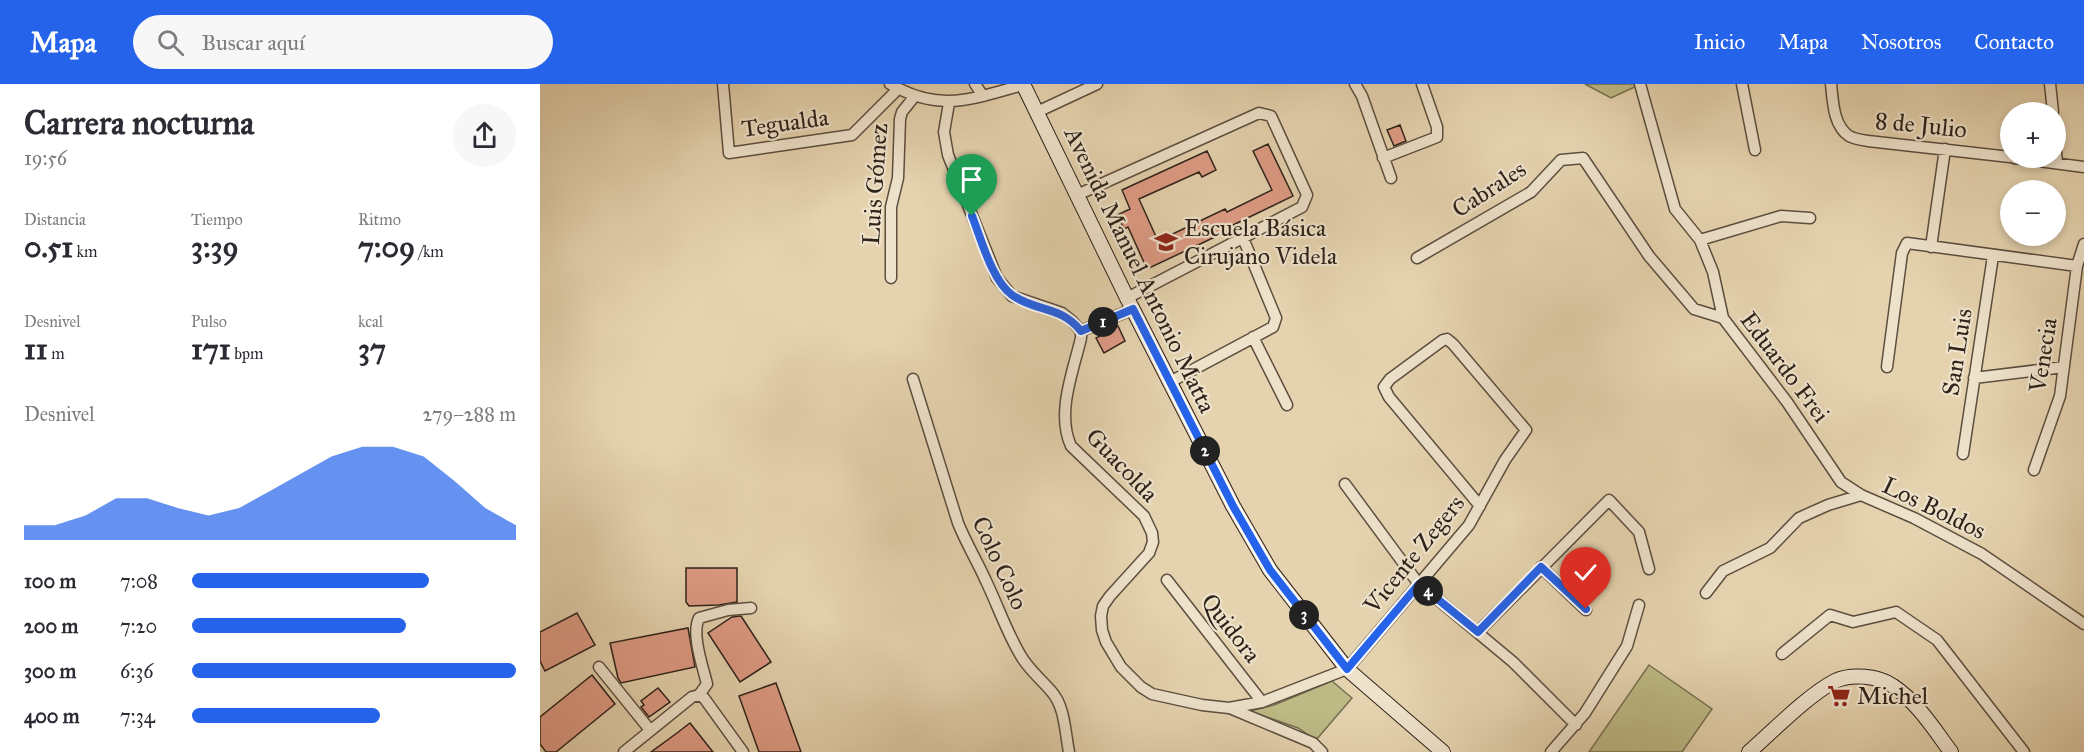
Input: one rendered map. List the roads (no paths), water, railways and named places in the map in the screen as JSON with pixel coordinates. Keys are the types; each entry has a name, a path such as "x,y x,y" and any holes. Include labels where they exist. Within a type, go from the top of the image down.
{"main road":[{"name":"Avenida Manuel Antonio Matta","path":"1023,84 1233,506 1270,570 1347,669 1443,752"},
{"path":"1749,752 1807,702 1837,680 1850,677 1864,677 1891,685 1922,713 1951,752"}],"street":[{"name":"Tegualda","path":"723,84 729,153 852,135 894,87 914,97 949,103 1023,84"},
{"path":"975,84 983,96"},
{"path":"1356,84 1391,178"},
{"path":"1383,158 1437,137 1437,127 1422,84"},
{"path":"1640,84 1675,209 1700,240 1713,272 1723,318"},
{"path":"1742,84 1755,150"},
{"name":"8 de Julio","path":"1831,84 1836,116 1842,129 1850,137 2000,156"},
{"path":"2050,84 2052,102"},
{"path":"1037,112 1093,85"},
{"name":"Luis Gómez","path":"891,278 891,207 898,178 900,119 902,112 914,97"},
{"path":"949,103 944,132 948,155 997,278 1012,296 1062,313 1081,331 1243,238 1302,207 1307,195 1271,116 1259,113 1077,195"},
{"path":"1931,247 1945,149"},
{"name":"Cabrales","path":"1417,258 1531,192 1561,160 1583,158"},
{"name":"Eduardo Frei","path":"1583,158 1649,256 1694,309 1723,318 1787,402 1841,482 1861,495"},
{"path":"2066,164 2084,167"},
{"path":"1700,240 1781,216 1810,218"},
{"path":"1170,382 1273,327 1276,318 1243,238"},
{"path":"1887,367 1902,253 1907,243 2077,266"},
{"name":"Venecia","path":"2034,470 2060,396 2077,266 2084,244"},
{"name":"San Luis","path":"1963,454 1993,256"},
{"name":"Guacolda","path":"1081,331 1070,382 1064,421 1065,434 1071,446 1080,456 1144,516 1152,533 1153,542 1149,553 1103,606 1102,630 1106,642 1121,667 1141,687 1152,694 1202,705 1229,708 1313,743 1322,752"},
{"path":"1253,337 1287,405"},
{"name":"Vicente Zegers","path":"1347,669 1469,525 1480,506 1505,460 1526,430 1454,344 1447,339 1438,342 1386,382 1384,387 1389,397 1480,506"},
{"path":"1974,378 2064,367"},
{"name":"Colo Colo","path":"913,379 964,538 1021,657 1030,671 1058,701 1068,752"},
{"path":"1345,484 1419,584 1513,662 1576,724"},
{"name":"Los Boldos","path":"1706,593 1723,571 1770,548 1799,518 1828,505 1861,495 1914,518 1983,554 2084,624"},
{"path":"1478,632 1609,500 1638,532 1649,569"},
{"path":"1541,567 1586,609"},
{"name":"Quidora","path":"1167,580 1262,702"},
{"path":"1551,752 1597,696 1627,646 1639,605"},
{"path":"624,752 692,697 699,695 707,684 696,633 699,618 728,610 751,608"},
{"path":"1782,654 1830,615 1853,622 1896,612 1937,640 2024,752"},
{"path":"599,667 650,730"},
{"name":"Guacolda","path":"1229,708 1262,702 1347,669"},
{"path":"699,695 705,698 743,752"}],"place":[{"name":"Escuela Básica Cirujano Videla","path":"1166,242"},
{"name":"Michel","path":"1839,696"}]}
